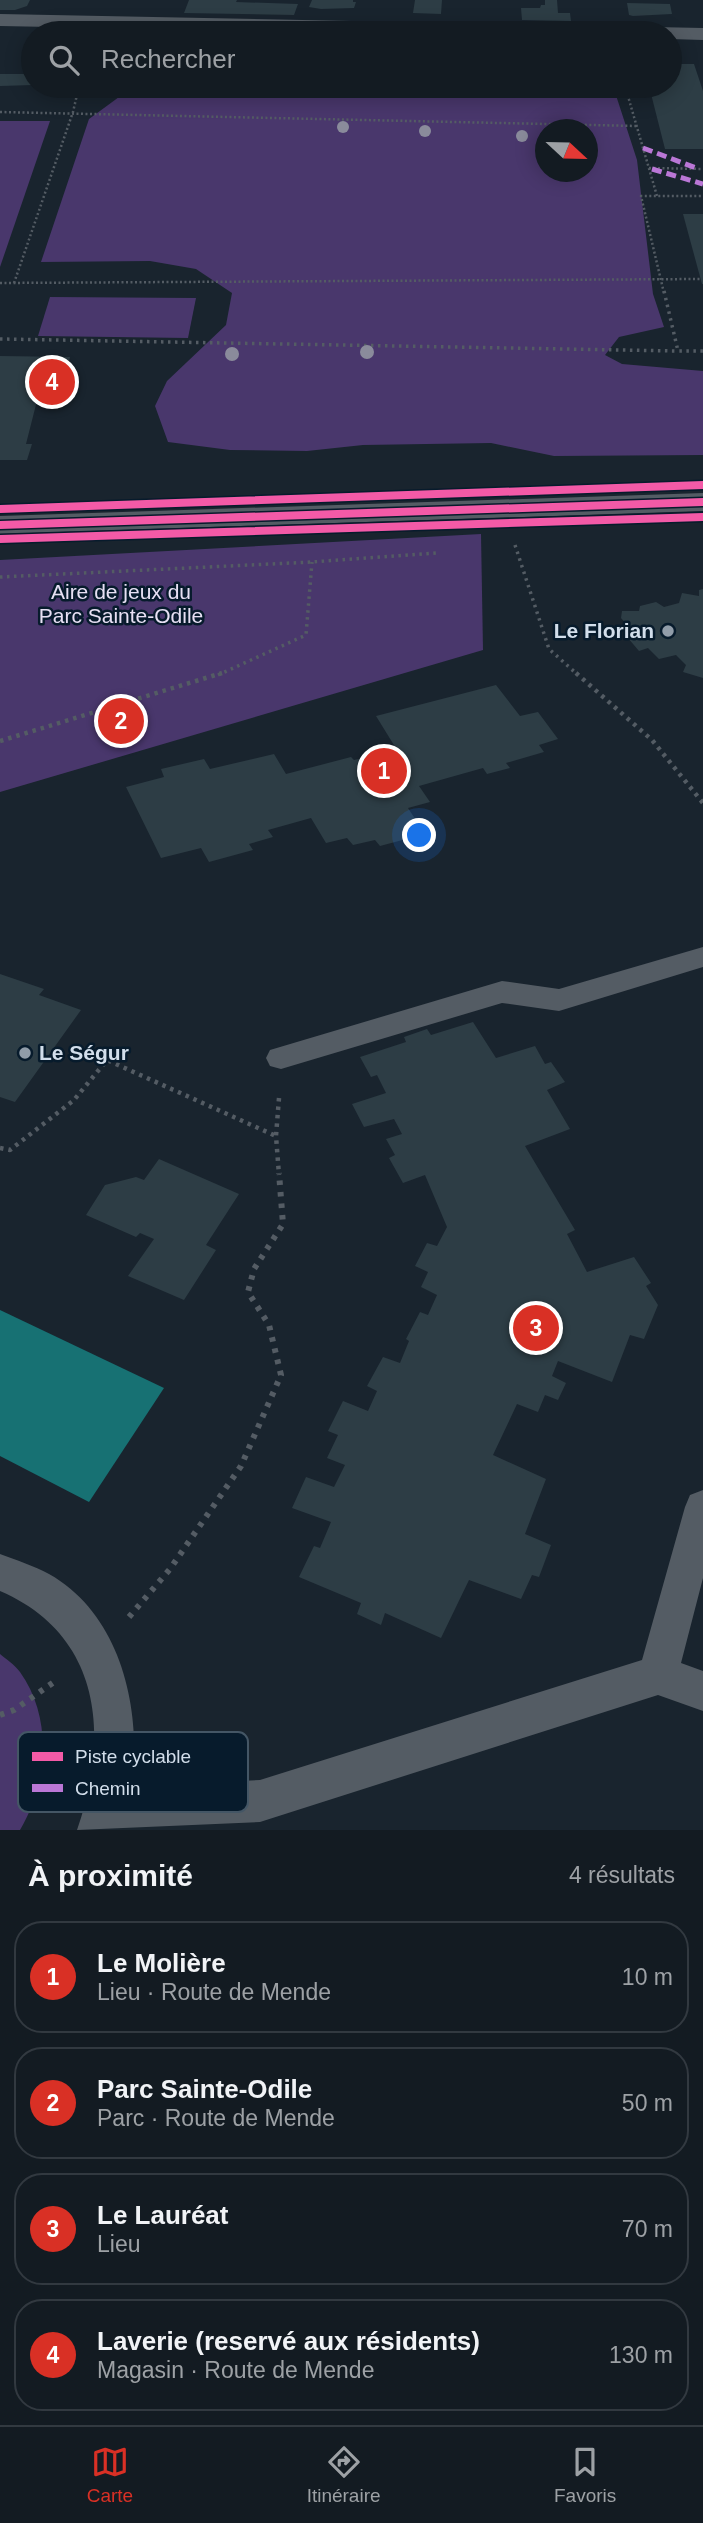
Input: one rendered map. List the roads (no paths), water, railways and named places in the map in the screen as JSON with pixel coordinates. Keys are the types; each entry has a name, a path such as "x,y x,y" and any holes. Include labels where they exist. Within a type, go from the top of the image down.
{"street":[{"path":"47,21 59,0"},
{"path":"0,20 415,21"},
{"path":"682,33 703,34"},
{"path":"0,525 703,502"}],"lane":[{"path":"281,1058 502,992 559,1000 703,957"},
{"path":"657,1675 703,1507"},
{"path":"0,1572 17,1577 63,1608 97,1653 113,1700 115,1732"},
{"path":"248,1802 260,1801 657,1675 703,1692"},
{"path":"103,1819 164,1812"}],"place":[{"name":"Laverie (reservé aux résidents)","path":"52,382"},
{"name":"Le Florian","path":"668,631"},
{"name":"Parc Sainte-Odile","path":"121,721"},
{"name":"Le Molière","path":"384,771"},
{"name":"Le Ségur","path":"25,1053"},
{"name":"Le Lauréat","path":"536,1328"}],"park label":[{"name":"Aire de jeux du Parc Sainte-Odile","path":"121,604"}]}
